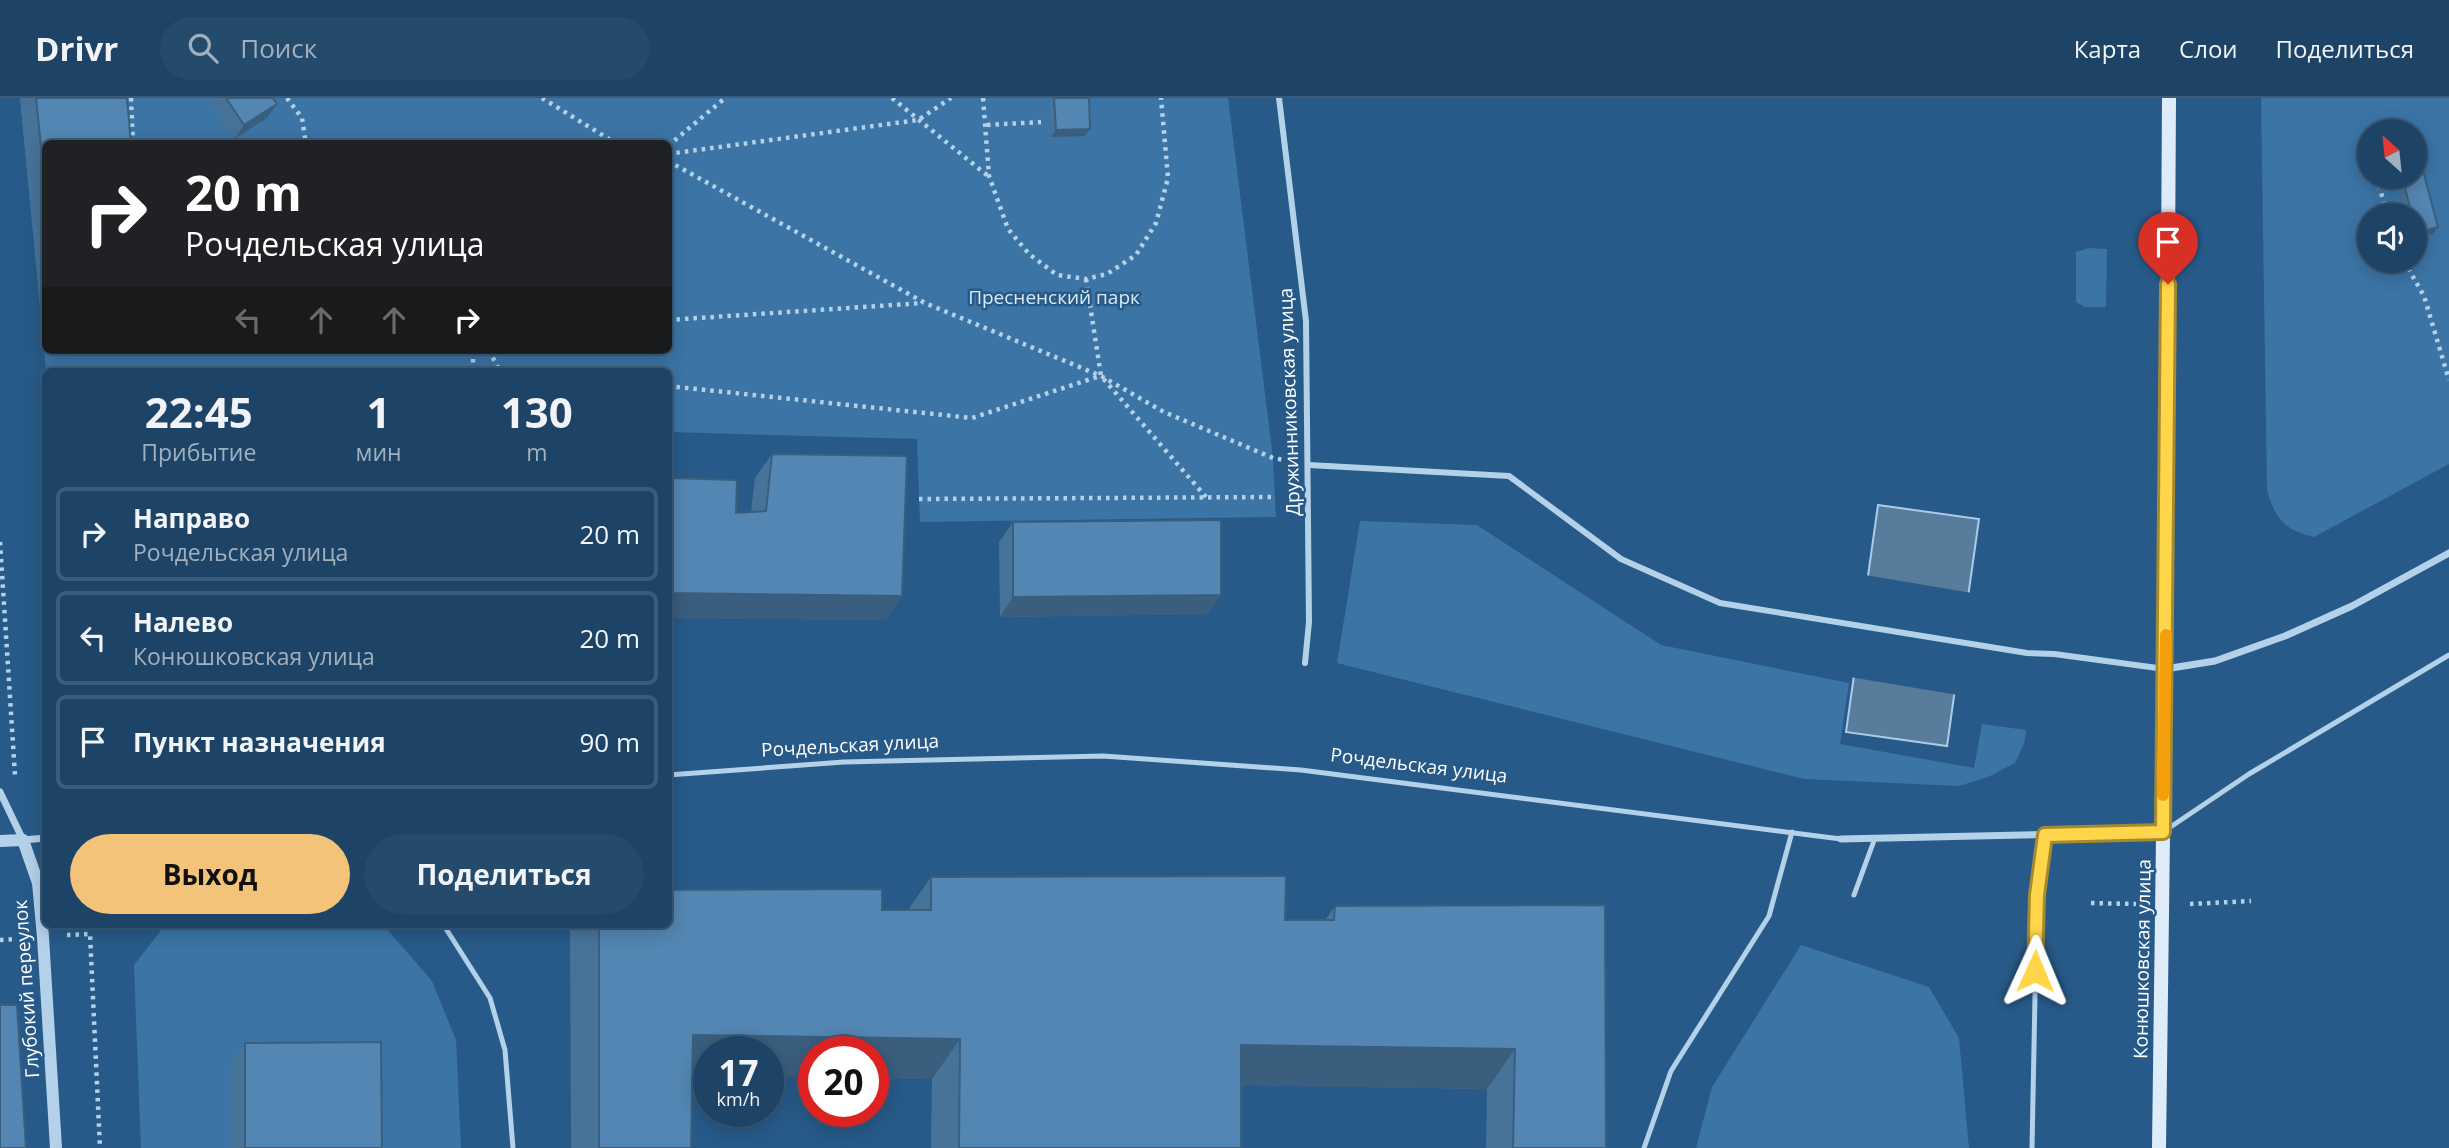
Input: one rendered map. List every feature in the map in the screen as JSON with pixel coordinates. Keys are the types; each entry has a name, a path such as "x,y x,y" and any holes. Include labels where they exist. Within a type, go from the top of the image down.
{"main road":[{"name":"Конюшковская улица","path":"2159,1148 2169,98"}],"street":[{"name":"Дружинниковская улица","path":"1279,98 1306,321 1309,622 1305,663"},
{"path":"1309,465 1509,476 1622,559 1720,603 2027,653 2054,654 2165,670 2215,661 2285,636 2352,606 2449,553"},
{"name":"Глубокий переулок","path":"0,792 23,840 38,883 56,1148"},
{"name":"Рочдельская улица","path":"1841,839 2163,832"},
{"path":"0,841 42,838"}],"lane":[{"path":"2163,832 2249,774 2449,655"},
{"name":"Рочдельская улица","path":"672,775 844,762 1103,756 1301,770 1841,839"},
{"path":"1644,1148 1671,1071 1769,916 1792,832"},
{"path":"2032,1148 2037,895 2045,835"},
{"path":"1854,895 1875,838"},
{"path":"446,928 490,998 505,1051 513,1148"}],"path":[{"path":"131,98 133,140"},
{"path":"287,98 302,118 305,140"},
{"path":"542,98 611,140"},
{"path":"551,103 555,98"},
{"path":"672,143 725,98"},
{"path":"892,98 989,176"},
{"path":"672,153 918,120 951,98"},
{"path":"983,98 989,176 1008,229 1029,254 1057,275 1086,279 1108,274 1136,255 1156,223 1168,178 1161,98"},
{"path":"987,125 1041,122"},
{"path":"672,163 925,303 1101,376 1164,412 1273,458 1309,465"},
{"path":"2411,273 2424,296 2449,380"},
{"path":"1086,279 1101,376 1207,497"},
{"path":"672,320 925,303"},
{"path":"672,386 972,418 1101,376"},
{"path":"919,499 1275,497"},
{"path":"0,542 16,786"},
{"path":"90,934 100,1148"}],"green space":[{"name":"Пресненский парк","path":"20,98 1228,98 1273,458 1276,517 920,522 917,439 672,432 672,368 46,368 44,354 672,354 672,140 42,140 42,329"},
{"path":"2261,98 2449,98 2449,464 2314,537 2288,527 2274,509 2267,491","holes":["2357,119 2427,119 2427,189 2421,189 2427,203 2433,234 2427,236 2427,273 2357,273 2357,203 2402,203 2398,189 2357,189"]},
{"path":"2089,248 2107,249 2106,307 2085,307 2076,302 2076,252"},
{"path":"1360,521 1477,525 1661,645 1849,683 1840,744 1974,768 1982,724 2026,730 2024,744 2015,763 1988,777 1959,786 1804,779 1337,663"},
{"path":"163,928 386,928 432,981 456,1040 461,1148 141,1148 134,965"},
{"path":"1801,945 1929,987 1959,1038 1969,1148 1696,1148 1712,1087"}],"shaded area":[{"path":"1878,505 1979,519 1947,746 1846,732"}],"pier":[{"path":"1865,575 1972,593 1958,695 1850,677"}],"building":[{"path":"36,98 127,98 131,140 42,140 42,156"},
{"path":"226,98 273,98 277,104 244,125"},
{"path":"1054,98 1089,98 1090,129 1056,130"},
{"path":"2427,185 2438,227 2427,230 2427,203 2409,203 2405,189 2427,189"},
{"path":"772,454 907,456 902,596 672,593 672,478 737,480 736,513 766,511"},
{"path":"1221,520 1221,595 1013,597 1013,522"},
{"path":"1286,876 1285,920 1334,920 1335,906 1605,905 1606,1148 1513,1148 1515,1049 1241,1045 1241,1148 959,1148 960,1039 693,1035 691,1148 599,1148 599,928 672,928 672,890 882,889 882,910 931,910 931,877"},
{"path":"0,1005 17,1005 26,1148 0,1148"},
{"path":"381,1042 382,1148 245,1148 245,1043"}],"slow traffic":[{"path":"2163,795 2166,635"}],"route":[{"path":"2035,971 2037,895 2045,835 2163,832 2168,284"}]}
